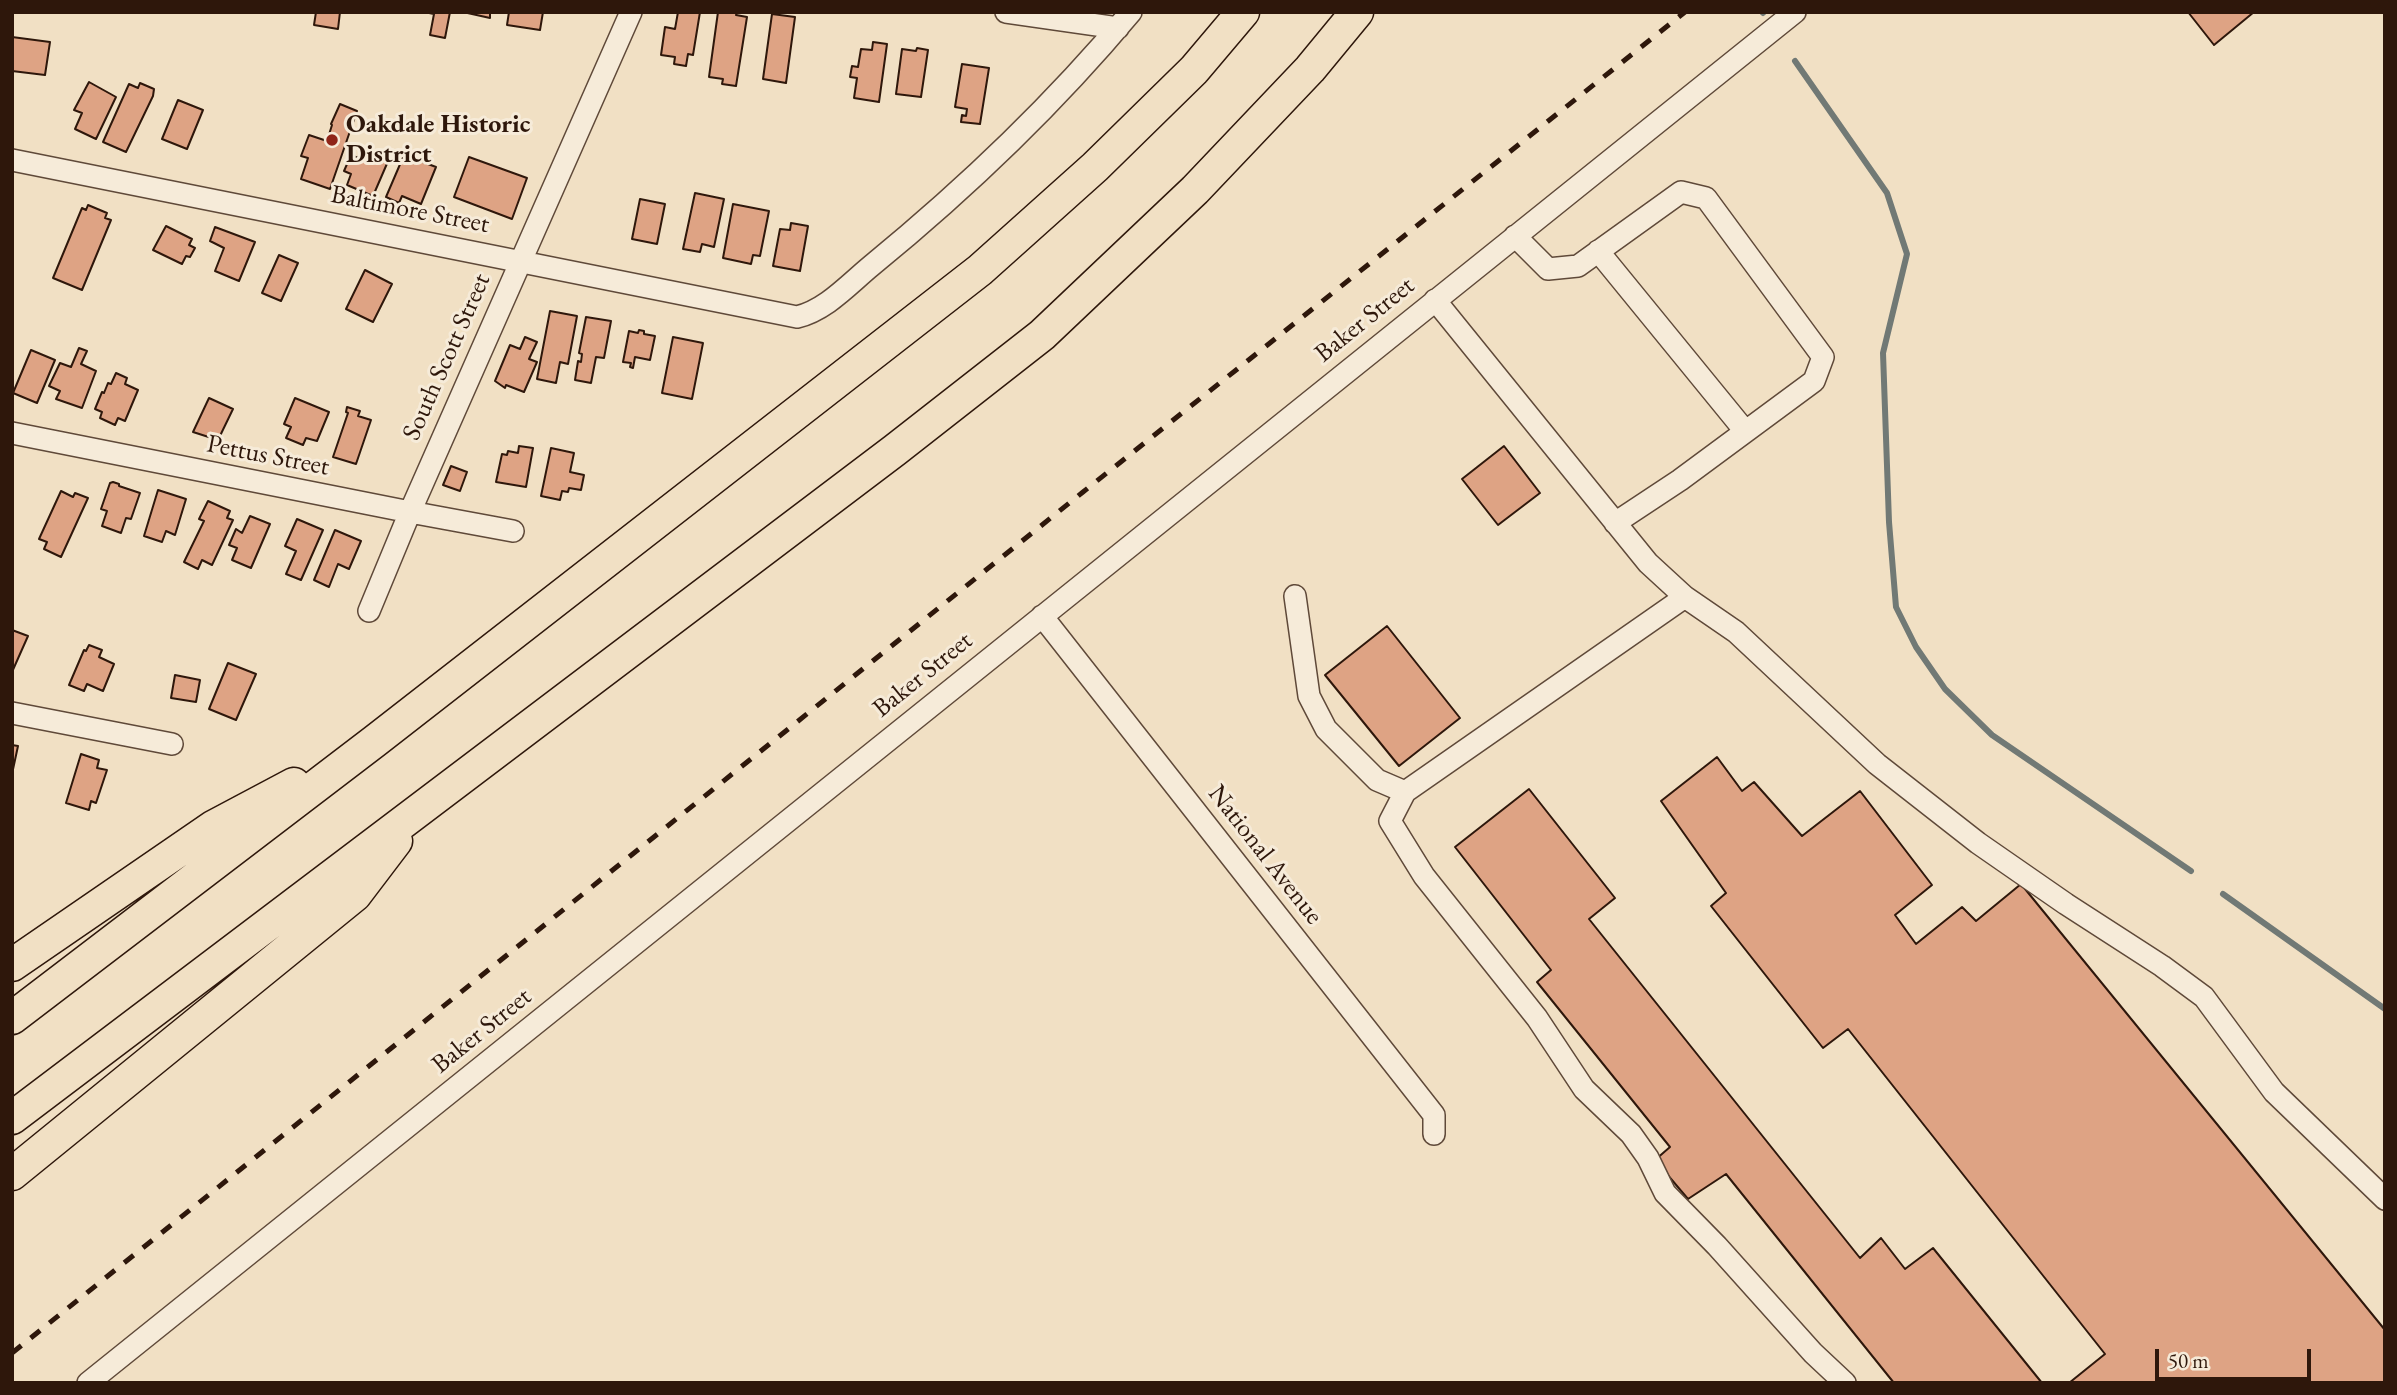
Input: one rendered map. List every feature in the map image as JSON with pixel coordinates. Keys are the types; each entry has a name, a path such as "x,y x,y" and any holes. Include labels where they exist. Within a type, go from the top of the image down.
{"highway":[{"path":"12,1018 375,741 980,270 1096,167 1194,70 1243,12"},
{"path":"12,1118 874,466 1042,335 1195,190 1310,69 1356,12"},
{"path":"12,965 213,827 375,741"},
{"path":"12,1174 355,895 422,808"}],"street":[{"name":"South Scott Street","path":"369,611 410,512 631,12"},
{"path":"1006,12 1124,20"},
{"name":"Baker Street","path":"88,1383 1795,12"},
{"name":"Baltimore Street","path":"12,160 797,317 814,313 889,251 1013,139 1077,75 1124,20"},
{"path":"1515,236 1548,269 1578,266 1681,192 1706,198 1823,357 1814,381 1680,480 1615,523"},
{"path":"1598,251 1745,431"},
{"path":"1435,300 1648,563 1685,597 1736,632 1877,764 1978,843 2066,904 2162,965 2204,997 2274,1092 2385,1199"},
{"name":"Pettus Street","path":"12,433 513,531"},
{"path":"1295,596 1309,696 1326,729 1377,780 1405,792"},
{"path":"1685,597 1405,792 1390,821 1424,876 1537,1018 1584,1089 1631,1134 1648,1158 1665,1193 1717,1246 1813,1353 1845,1383"},
{"name":"National Avenue","path":"1042,616 1434,1115 1434,1134"},
{"path":"12,713 172,744"}],"building":[{"path":"316,12 340,12 338,29 314,25"},
{"path":"424,12 450,12 445,38 430,35 434,14"},
{"path":"463,12 490,12 490,18"},
{"path":"509,12 543,12 540,30 507,25"},
{"path":"678,12 700,12 693,55 688,54 686,66 674,64 675,57 661,55 665,27 675,29"},
{"path":"718,12 737,12 736,15 747,17 736,86 722,84 723,79 709,77"},
{"path":"2188,12 2254,12 2214,45"},
{"path":"772,14 795,17 786,83 763,79"},
{"path":"12,37 50,42 45,75 12,71"},
{"path":"873,42 887,44 879,102 854,98 857,78 850,77 852,66 858,67 861,49 872,50"},
{"path":"917,48 928,50 921,97 896,94 902,49 916,51"},
{"path":"962,64 989,68 980,124 961,122 967,109 955,107"},
{"path":"89,82 116,97 96,139 75,129 82,113 74,110"},
{"path":"140,83 154,89 153,96 126,152 103,142 129,84 138,88"},
{"path":"178,100 203,110 187,149 162,139"},
{"path":"340,104 357,111 330,189 301,179 308,158 301,156 309,135 327,141"},
{"path":"362,148 389,159 373,196 347,185 351,174 344,171 351,155 358,158"},
{"path":"404,155 436,167 421,204 402,196 399,203 386,197"},
{"path":"469,157 527,178 512,219 454,197"},
{"path":"695,193 724,199 714,247 702,244 700,252 683,249"},
{"path":"640,199 665,204 657,244 632,239"},
{"path":"733,204 769,211 760,256 753,255 751,264 723,258"},
{"path":"88,205 107,213 105,218 111,220 82,290 53,278 82,208 86,210"},
{"path":"791,223 808,226 800,271 773,266 780,229 790,230"},
{"path":"166,226 192,239 189,245 195,248 182,264 153,250"},
{"path":"215,227 255,242 239,281 215,271 224,248 210,241"},
{"path":"279,255 298,263 281,301 262,293"},
{"path":"365,270 392,284 373,322 346,309"},
{"path":"550,311 577,316 568,364 560,362 556,383 537,379"},
{"path":"586,317 611,321 604,358 596,357 591,383 575,380 578,361 581,362 582,354 579,353"},
{"path":"639,330 655,336 650,360 635,357 633,368 630,367 631,363 623,362 629,331 638,333"},
{"path":"525,337 537,342 529,359 537,362 524,392 506,385 505,388 495,381 510,345 520,349"},
{"path":"673,337 703,343 692,399 662,393"},
{"path":"79,348 87,351 81,364 96,371 82,408 56,399 60,391 49,386 60,363 71,367"},
{"path":"31,350 55,360 37,403 13,393"},
{"path":"116,373 127,378 125,384 138,390 125,421 118,418 115,425 100,418 102,412 95,409 102,392 104,393 108,383 111,384"},
{"path":"209,398 233,409 218,440 193,432"},
{"path":"295,398 329,412 317,441 306,438 303,445 286,438 291,427 284,424"},
{"path":"347,407 360,411 358,416 371,420 356,464 333,457 348,413"},
{"path":"519,446 533,448 526,487 496,482 502,454 507,455 508,451 518,453"},
{"path":"1504,446 1540,493 1498,525 1462,479"},
{"path":"551,448 574,453 570,472 584,475 581,490 569,488 568,492 562,491 560,500 541,496"},
{"path":"451,466 467,472 460,491 443,485"},
{"path":"110,483 140,493 131,519 126,518 121,533 102,526 107,511 101,509"},
{"path":"158,490 186,499 175,535 166,531 162,542 144,536"},
{"path":"61,491 73,497 75,493 88,498 61,557 44,549 47,542 39,539"},
{"path":"208,501 230,511 227,518 233,520 212,565 202,560 198,569 184,562 204,521 199,519"},
{"path":"250,516 270,524 251,568 232,560 237,548 229,545 236,529 242,533"},
{"path":"297,519 323,530 301,580 286,574 296,551 285,546"},
{"path":"335,530 361,541 349,569 338,564 329,587 314,580"},
{"path":"1387,626 1460,718 1399,766 1325,675"},
{"path":"12,630 28,636 12,672"},
{"path":"89,645 102,650 99,657 114,664 103,691 87,684 84,691 69,685 84,650 86,651"},
{"path":"228,663 256,674 236,720 209,709"},
{"path":"175,675 200,680 196,702 171,698"},
{"path":"12,745 18,746 12,774"},
{"path":"81,754 99,760 97,768 107,770 96,803 91,801 89,810 66,803"},
{"path":"1717,757 1742,791 1754,782 1802,836 1860,791 1932,885 1895,915 1916,944 1962,907 1976,921 2021,884 2385,1330 2385,1383 2069,1383 2105,1354 1848,1029 1823,1048 1711,906 1726,893 1661,801"},
{"path":"1529,789 1615,898 1589,919 1860,1258 1881,1238 1905,1269 1933,1248 2042,1383 1894,1383 1726,1174 1688,1199 1655,1160 1670,1147 1537,982 1551,970 1455,847"}],"waterway":[{"path":"1795,61 1887,193 1907,254 1883,353 1889,522 1896,607 1916,647 1945,689 1992,735 2191,871"},
{"path":"2223,894 2385,1009"}],"railway":[{"path":"12,1353 1685,12"}],"place":[{"name":"Oakdale Historic District","path":"332,140"}]}
